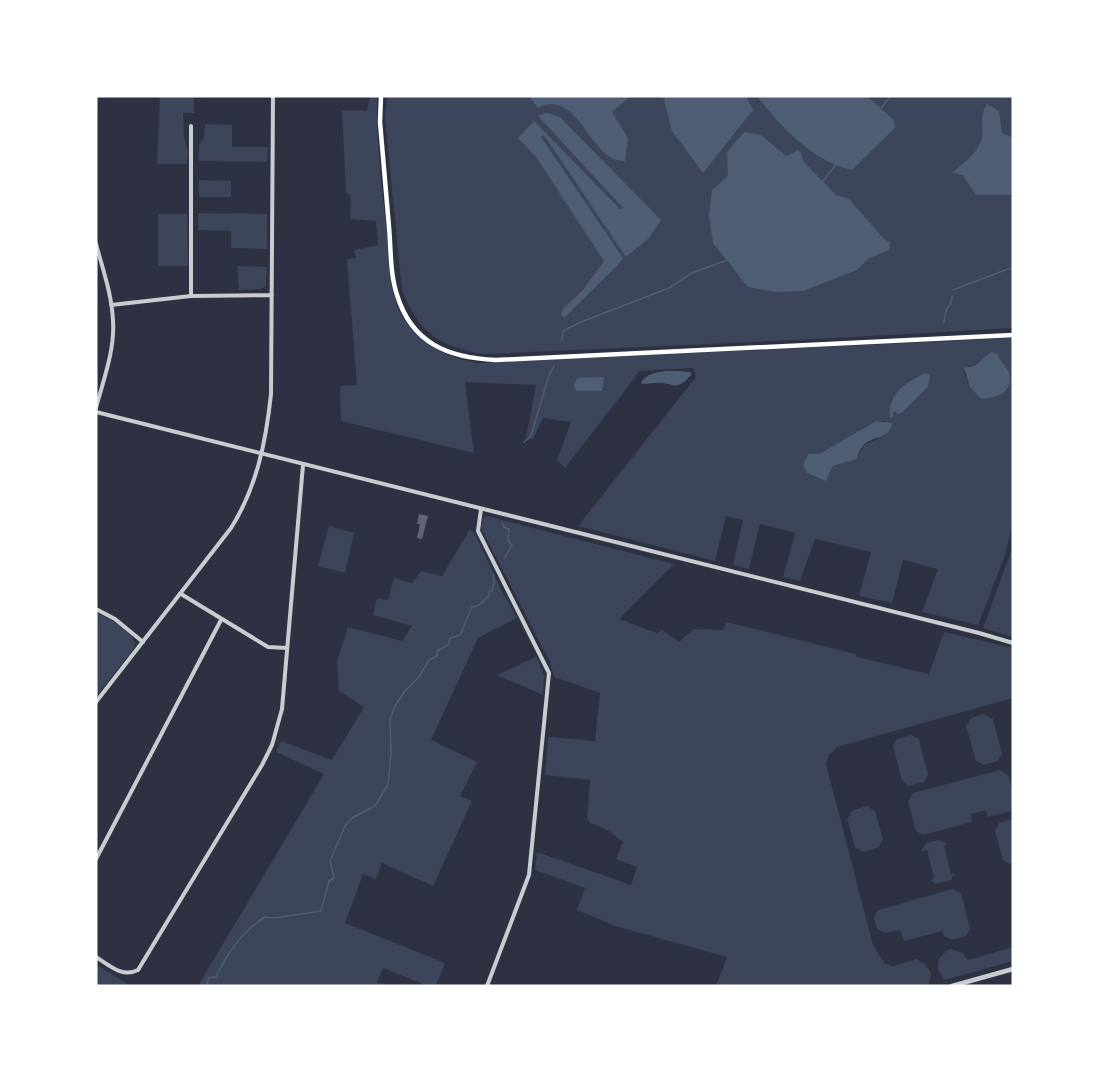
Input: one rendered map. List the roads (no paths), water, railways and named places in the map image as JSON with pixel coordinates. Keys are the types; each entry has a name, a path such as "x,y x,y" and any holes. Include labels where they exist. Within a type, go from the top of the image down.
{"main road":[{"path":"381,96 380,122 396,294 411,323 421,335 451,354 470,359 496,360 1013,335"}],"street":[{"path":"96,702 181,594 240,514 255,478 268,420 271,394 273,96"},
{"path":"191,126 191,296"},
{"path":"96,244 111,305 112,335 96,410 303,465 1013,643"},
{"path":"111,305 191,296 272,295"},
{"path":"96,957 123,973 131,974 138,970 272,745 282,709 303,465"},
{"path":"482,509 478,531 549,673 529,874 486,986"},
{"path":"181,594 268,647 287,648"},
{"path":"96,609 116,619 143,642"},
{"path":"96,859 221,620"},
{"path":"952,986 1013,969"}],"waterway":[{"path":"881,108 891,96"},
{"path":"823,181 837,163"},
{"path":"562,340 563,331 581,322 669,288 692,273 727,260"},
{"path":"953,290 1013,267"},
{"path":"944,322 952,296"},
{"path":"524,442 531,436 549,375 554,366"},
{"path":"503,523 504,527 509,529 508,541 512,545 504,559"},
{"path":"206,986 209,978 216,977 225,959 243,936 265,917 275,918 321,911 329,881 334,878 330,861 345,826 352,818 375,806 388,785 391,753 390,719 395,706 405,691 419,677 429,660 437,656 437,651 448,645 450,638 460,635 472,607 478,606 492,591 493,574"}]}
